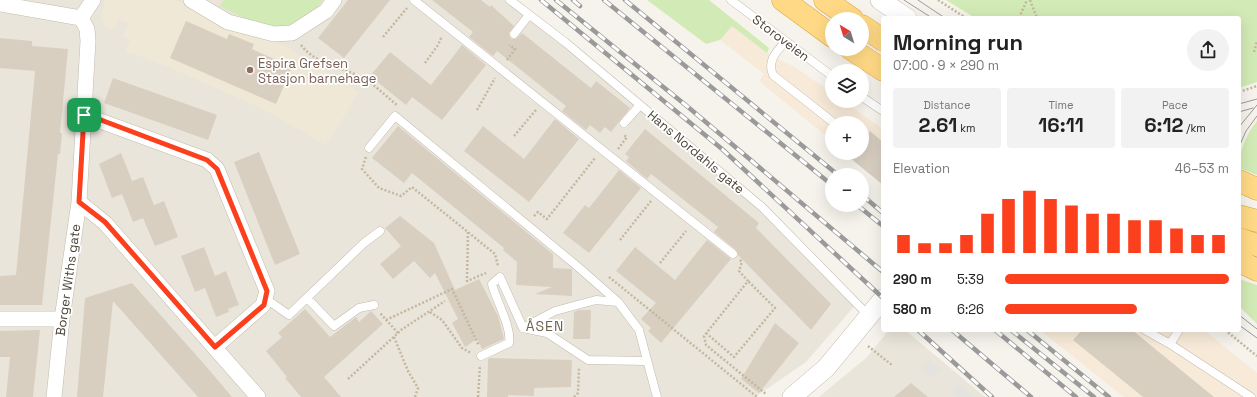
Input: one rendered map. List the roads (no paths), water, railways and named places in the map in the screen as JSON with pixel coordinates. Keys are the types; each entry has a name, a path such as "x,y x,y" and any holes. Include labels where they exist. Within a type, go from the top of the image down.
{"highway":[{"path":"825,0 842,12"},
{"path":"787,3 825,31"},
{"path":"869,31 881,39"},
{"path":"862,56 881,69"},
{"path":"1241,182 1257,189"},
{"path":"1241,197 1257,201"},
{"path":"1241,217 1257,221"},
{"path":"1241,240 1257,245"},
{"path":"1241,262 1257,270"},
{"path":"1241,266 1257,270"}],"street":[{"path":"0,4 81,18 93,0"},
{"path":"191,0 228,22 274,34 292,33 326,11 334,0"},
{"path":"880,0 904,16"},
{"name":"Borger Withs gate","path":"54,397 62,319 79,202 88,41 87,29 81,18"},
{"path":"84,115 207,160 217,169 267,291 264,305 215,347"},
{"path":"79,202 105,222 257,397"},
{"path":"792,397 826,368 881,301"},
{"path":"0,319 62,319"}],"lane":[{"path":"81,18 83,0"},
{"path":"414,0 733,254"},
{"name":"Hans Nordahls gate","path":"510,0 565,42 762,207 869,316"},
{"name":"Storoveien","path":"731,0 825,71"},
{"path":"514,34 529,14"},
{"path":"785,42 772,60 770,67 773,75 825,116"},
{"path":"869,102 881,110"},
{"path":"624,124 640,105"},
{"path":"368,148 395,116 577,266 618,302 640,330 657,397"},
{"path":"266,299 289,315 364,243 380,231"},
{"path":"482,356 509,343 510,335 496,300 492,284 500,277 523,328"},
{"path":"307,298 334,326 359,308 374,306"},
{"path":"523,328 555,311 596,300 618,302"},
{"path":"523,328 548,334 588,360 647,361"},
{"path":"1149,332 1170,344 1251,397"},
{"path":"1170,344 1178,332"}],"tram line":[{"path":"904,0 929,16"},
{"path":"918,0 942,16"},
{"path":"1241,103 1257,99"},
{"path":"1241,125 1257,105"},
{"path":"1241,111 1253,108"},
{"path":"1241,142 1246,131 1257,116"},
{"path":"1241,317 1257,329"},
{"path":"1241,326 1257,338"}],"railway":[{"path":"541,0 722,149 881,296"},
{"path":"556,0 688,107 881,270"},
{"path":"573,0 580,6"},
{"path":"604,0 825,179"},
{"path":"625,0 829,168"},
{"path":"869,201 881,211"},
{"path":"866,212 881,224"},
{"path":"920,332 992,397"},
{"path":"954,332 1031,397"},
{"path":"997,332 1076,397"},
{"path":"1013,332 1094,397"},
{"path":"1029,332 1109,397"}],"place":[{"name":"Espira Grefsen Stasjon barnehage","path":"250,70"}],"district":[{"name":"ÅSEN","path":"545,326"}]}
